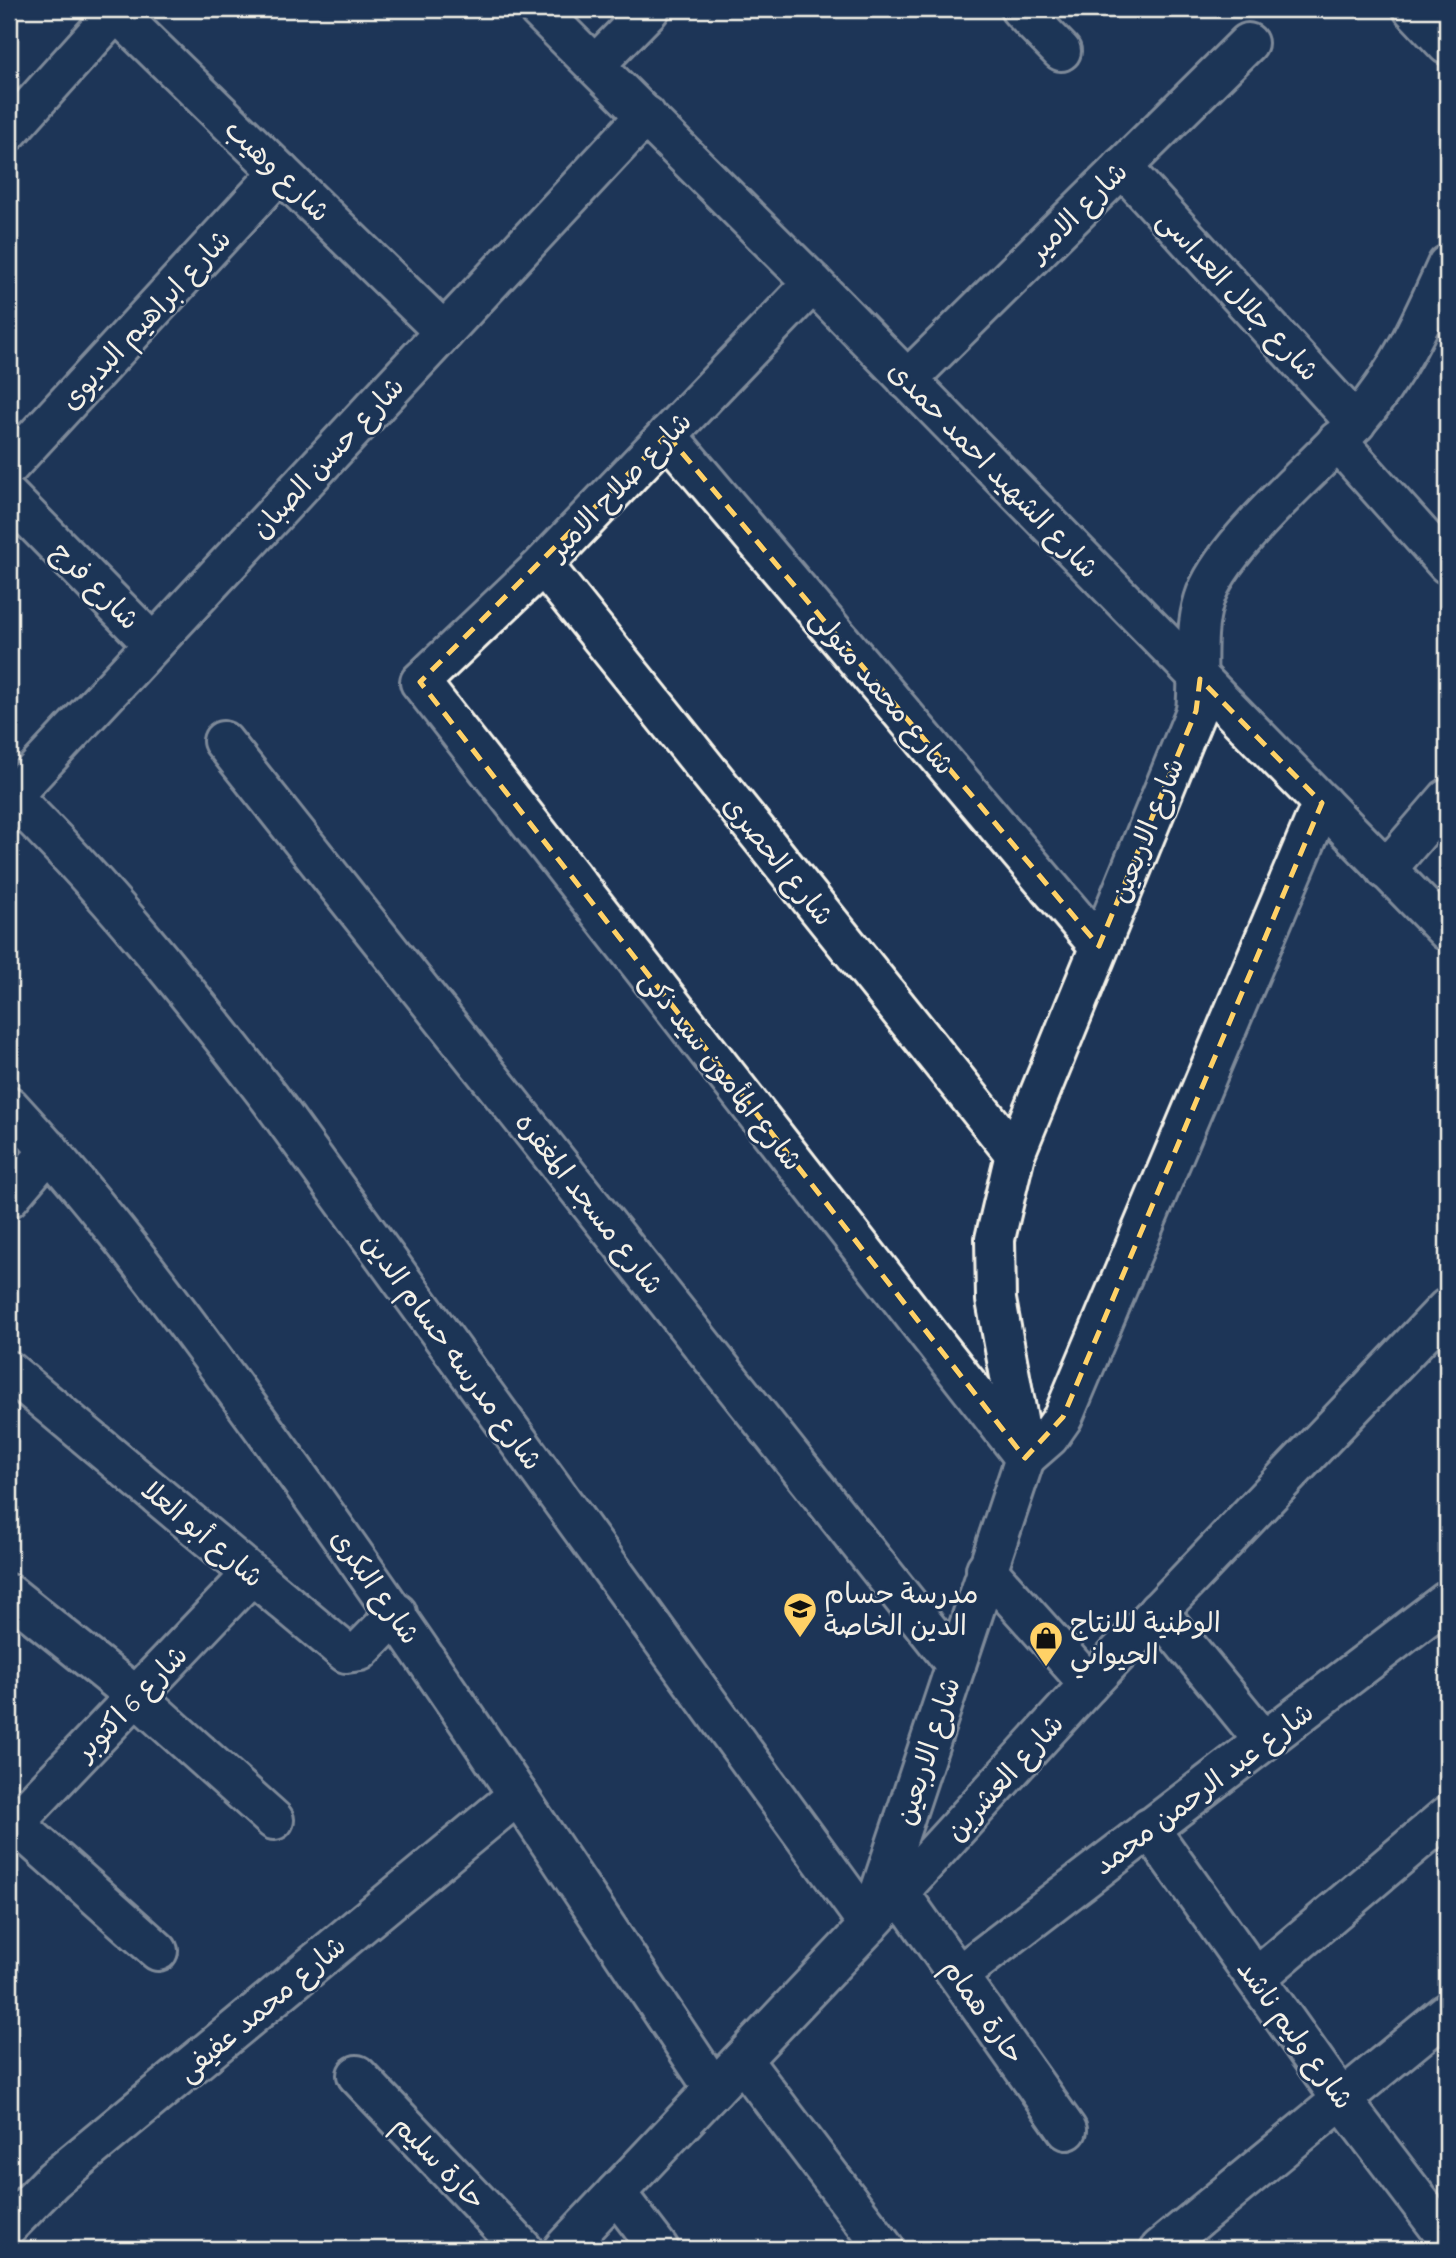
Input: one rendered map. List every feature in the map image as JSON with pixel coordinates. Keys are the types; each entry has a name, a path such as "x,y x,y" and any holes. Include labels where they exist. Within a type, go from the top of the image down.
{"street":[{"name":"شارع الشهيد احمد حمدى","path":"538,9 813,283 1447,931"},
{"path":"595,65 650,9"},
{"path":"1020,9 1061,51"},
{"path":"1413,9 1447,45"},
{"path":"9,131 115,11"},
{"name":"شارع وهيب","path":"115,11 444,332"},
{"name":"شارع الامير","path":"907,380 1248,43"},
{"name":"شارع حسن الصبان","path":"10,797 646,115"},
{"name":"شارع جلال العداسى","path":"1122,167 1347,432 1447,564"},
{"name":"شارع ابراهيم البديوى","path":"9,466 280,172"},
{"name":"شارع الاربعين","path":"1025,1458 996,1300 995,1239 1015,1154 1196,711 1200,679 1198,639 1204,599 1230,555 1347,432 1438,317 1447,265"},
{"name":"شارع صلاح الامير","path":"420,682 543,565 813,283"},
{"name":"شارع محمد متولى","path":"667,435 1098,946"},
{"name":"شارع فرج","path":"9,497 153,644"},
{"name":"شارع الحصرى","path":"543,565 1015,1154"},
{"name":"شارع المأمون سيد ذكى","path":"420,682 1025,1458"},
{"name":"شارع مسجد المغفره","path":"223,741 956,1665"},
{"name":"شارع مدرسه حسام الدين","path":"10,797 97,883 269,1097 869,1925"},
{"path":"1386,870 1447,799"},
{"name":"شارع الاربعين","path":"869,1925 1025,1458 1049,1437 1063,1417 1322,803"},
{"name":"شارع البكرى","path":"9,1105 50,1150 154,1278 397,1614 714,2089"},
{"path":"9,1198 50,1150"},
{"name":"شارع العشرين","path":"563,2249 869,1925 1089,1684 1447,1308"},
{"name":"شارع أبو العلا","path":"9,1371 346,1653 360,1651 397,1614"},
{"path":"986,1569 1089,1684"},
{"name":"شارع 6 اكتوبر","path":"10,1826 137,1697 252,1574"},
{"path":"9,1594 137,1697 274,1820"},
{"name":"شارع عبد الرحمن محمد","path":"959,1975 1447,1601"},
{"path":"1158,1611 1264,1741"},
{"name":"شارع محمد عفيفى","path":"9,2225 53,2180 518,1795"},
{"path":"1256,1978 1447,1816"},
{"path":"10,1826 30,1837 158,1951"},
{"name":"شارع وليم ناشد","path":"1149,1828 1342,2100 1442,2218"},
{"name":"حارة همام","path":"899,1892 1067,2130"},
{"path":"1160,2249 1447,2013"},
{"path":"742,2060 886,2249"},
{"name":"حارة سليم","path":"357,2076 523,2249"},
{"path":"616,2193 659,2249"}],"highlighted area":[{"path":"667,435 1099,946 1196,711 1200,679 1322,803 1063,1417 1025,1458 420,682"}],"place":[{"name":"مدرسة حسام الدين الخاصة","path":"800,1639"},
{"name":"الوطنية للانتاج الحيواني","path":"1046,1668"}]}
